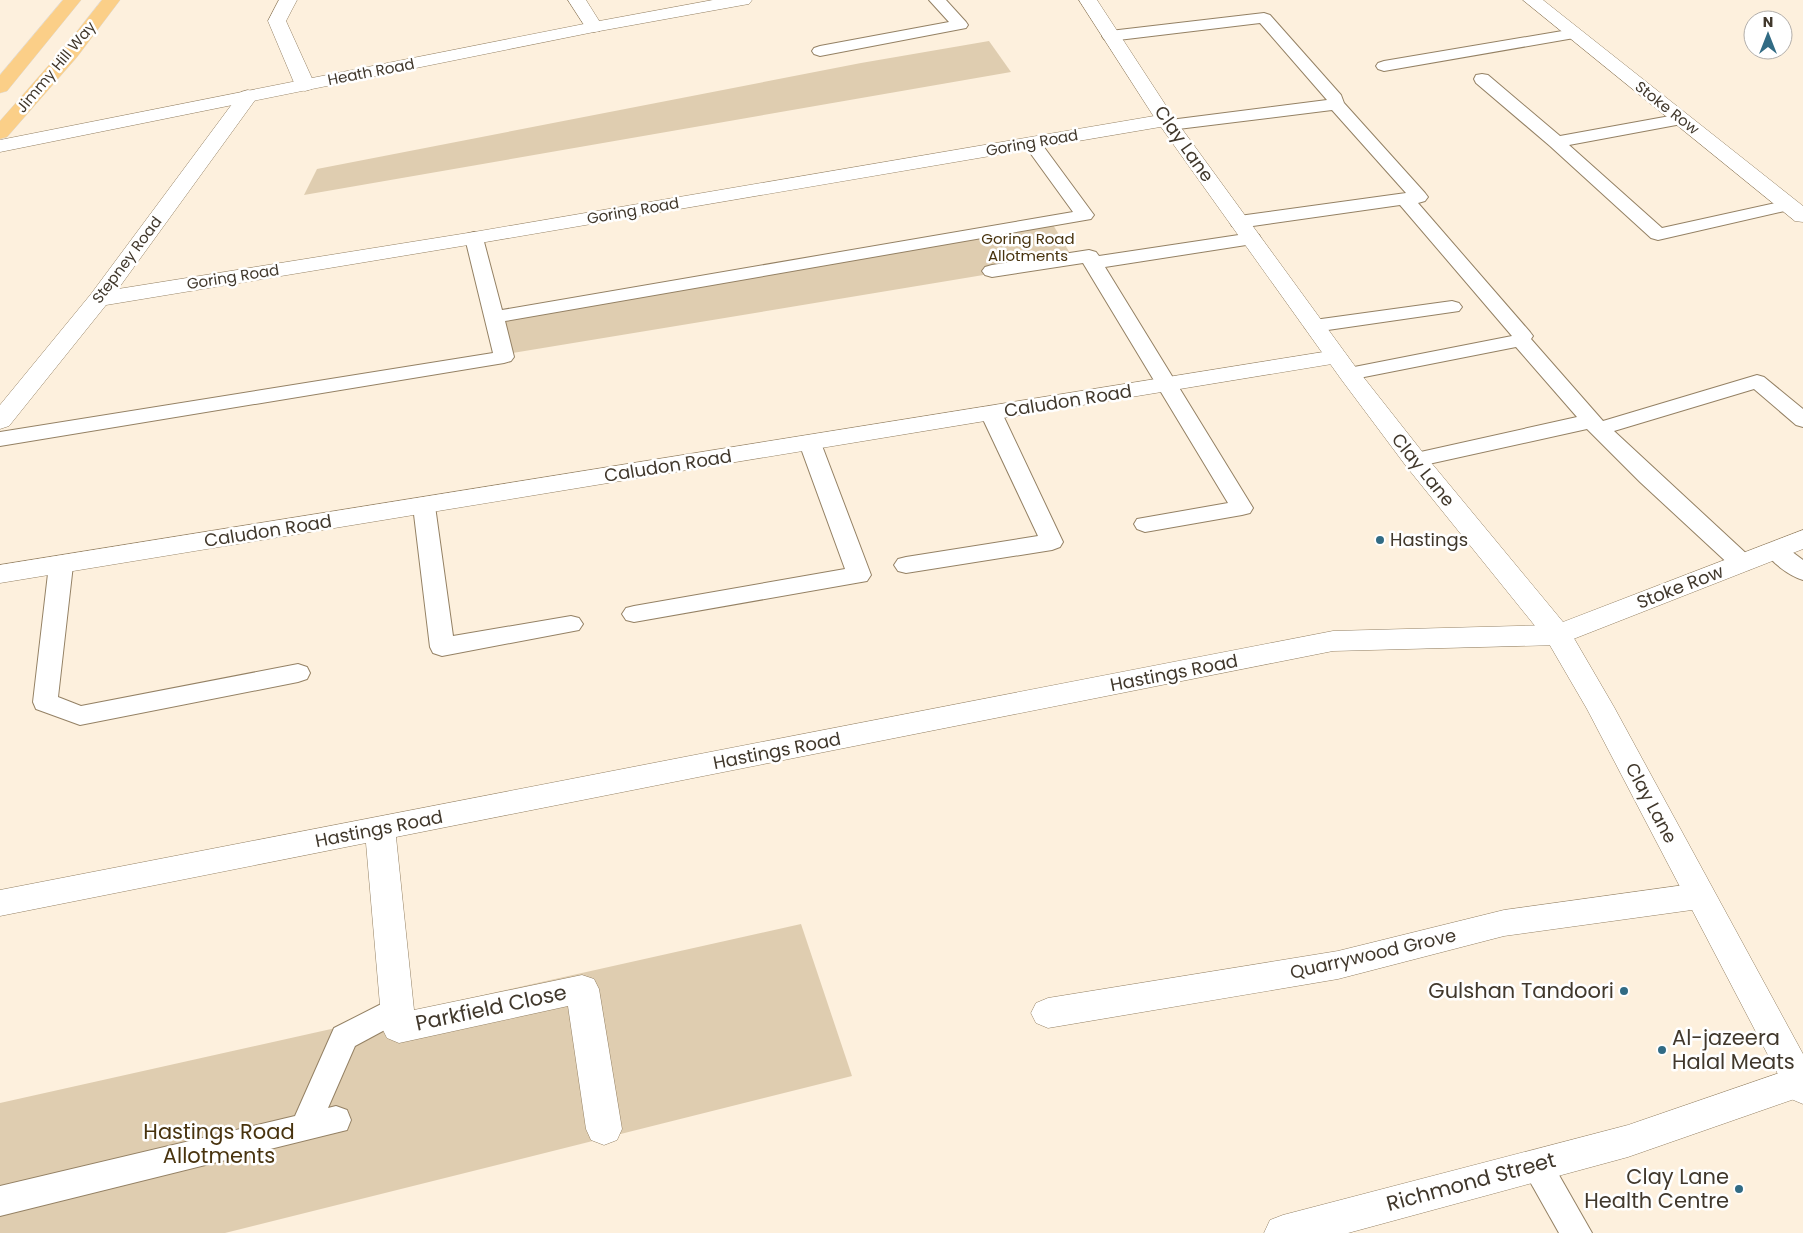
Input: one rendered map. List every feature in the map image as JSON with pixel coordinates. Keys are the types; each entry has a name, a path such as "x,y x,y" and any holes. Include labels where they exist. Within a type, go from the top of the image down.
{"highway":[{"name":"Jimmy Hill Way","path":"0,87 72,0"},
{"name":"Jimmy Hill Way","path":"0,133 70,54 111,0"}],"street":[{"path":"288,0 277,22 305,85"},
{"path":"577,0 594,27"},
{"name":"Heath Road","path":"0,146 594,27 743,0"},
{"name":"Clay Lane","path":"1088,0 1168,123 1342,365 1415,460 1558,635 1600,707 1699,896 1802,1084"},
{"name":"Stoke Row","path":"1532,0 1796,210"},
{"name":"Stepney Road","path":"0,420 99,299 248,96"},
{"name":"Goring Road","path":"99,299 474,238 1032,143 1168,123"},
{"name":"Caludon Road","path":"0,574 1166,384 1342,365"},
{"name":"Stoke Row","path":"1558,635 1803,539"},
{"name":"Hastings Road","path":"0,903 1333,641 1558,635"},
{"name":"Parkfield Close","path":"380,829 399,1028 582,989 604,1129"},
{"name":"Quarrywood Grove","path":"1048,1013 1338,965 1504,923 1699,896"},
{"name":"Richmond Street","path":"1283,1233 1628,1141 1802,1084"}],"lane":[{"path":"820,51 960,25 937,0"},
{"path":"1110,36 1259,12 1335,100 1336,104 1419,197 1239,222"},
{"path":"1384,66 1574,34"},
{"path":"1482,80 1556,142 1658,234 1796,210"},
{"path":"1168,123 1336,104"},
{"path":"1556,142 1681,119"},
{"path":"494,317 1085,215 1032,143"},
{"path":"1405,199 1523,336 1521,340"},
{"path":"0,439 504,357 474,238"},
{"path":"1093,263 1252,239"},
{"path":"992,271 1090,256 1242,508 1145,524"},
{"path":"1314,326 1452,306"},
{"path":"1342,365 1521,340"},
{"path":"1521,340 1595,425 1648,477 1742,563"},
{"path":"1415,460 1595,425 1757,381 1803,420"},
{"path":"906,565 1052,542 991,413"},
{"path":"634,614 859,575 810,443"},
{"path":"424,506 442,647 571,624"},
{"path":"1775,550 1803,572"},
{"path":"61,565 45,702 80,716 298,673"},
{"path":"305,1127 344,1038 397,1010"},
{"path":"0,1200 336,1120"},
{"path":"1536,1164 1576,1233"}],"green space":[{"path":"989,41 1011,72 304,195 317,169 861,63"},
{"name":"Goring Road Allotments","path":"1052,223 1074,260 507,354 501,319"},
{"name":"Hastings Road Allotments","path":"801,924 852,1076 225,1233 0,1233 0,1103"}],"place":[{"name":"Hastings","path":"1380,540"},
{"name":"Gulshan Tandoori","path":"1624,991"},
{"name":"Al-jazeera Halal Meats","path":"1662,1050"},
{"name":"Clay Lane Health Centre","path":"1739,1189"}]}
